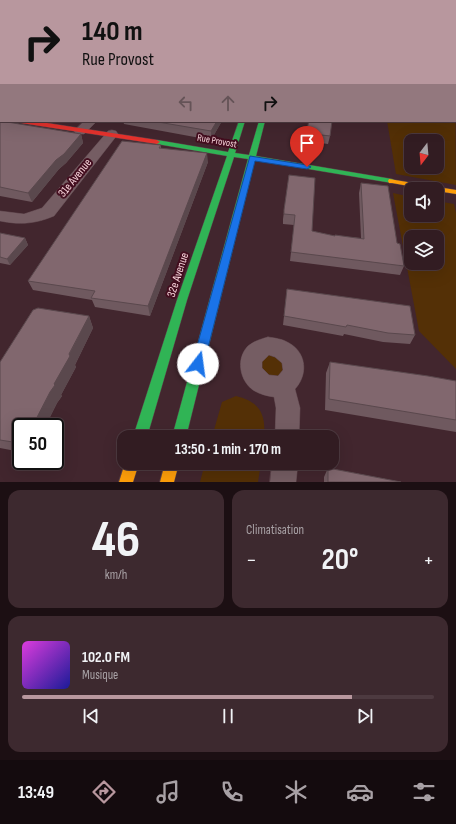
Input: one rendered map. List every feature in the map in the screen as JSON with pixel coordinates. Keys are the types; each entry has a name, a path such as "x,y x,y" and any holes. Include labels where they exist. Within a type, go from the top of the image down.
{"main road":[{"name":"Rue Provost","path":"27,122 80,131 112,134 456,192"},
{"name":"32e Avenue","path":"142,430 182,300 242,122"},
{"path":"181,430 262,122"},
{"path":"279,172 320,169"},
{"path":"242,201 256,186"},
{"path":"126,482 130,470"},
{"path":"167,482 170,470"}],"street":[{"path":"80,131 90,122"},
{"name":"31e Avenue","path":"0,216 18,220 35,218 48,212 112,134"},
{"path":"283,385 288,408 287,430"},
{"path":"283,482 284,470"}],"shaded area":[{"path":"387,122 456,122 456,185 396,174"},
{"path":"393,193 404,195 404,222 444,222 444,202 454,204 456,213 456,369 419,331 408,270 444,270 444,230 404,230 404,251"},
{"path":"270,354 281,358 285,372 274,378 262,373 260,361"},
{"path":"236,396 251,402 260,410 264,422 264,430 214,430 222,402"},
{"path":"203,470 260,470 258,482 200,482"}],"building":[{"path":"0,122 81,134 64,154 56,160 28,193 0,187"},
{"path":"158,122 216,122 211,131"},
{"path":"309,122 332,122 330,136 306,133"},
{"path":"122,141 161,145 159,148 207,153 148,306 91,298 95,291 28,281"},
{"path":"289,175 315,178 312,231 335,236 364,239 361,183 388,186 397,243 400,244 404,266 291,252 295,215 284,214"},
{"path":"0,233 25,238 7,259 0,257"},
{"path":"287,289 410,306 415,335 388,333 347,325 346,327 284,316"},
{"path":"38,308 89,316 69,354 70,356 37,418 12,418 12,442 0,440 0,362 33,310"},
{"path":"330,362 456,381 456,420 329,399"},
{"path":"328,470 338,470 401,482 328,482"}],"traffic: fast":[{"path":"142,430 182,300 242,122"},
{"path":"181,430 262,122"},
{"path":"157,142 392,181"}],"traffic: slow":[{"path":"392,181 456,192"},
{"path":"126,482 130,470"},
{"path":"167,482 170,470"}],"traffic: jam":[{"path":"27,122 157,142"}],"route":[{"path":"198,364 242,201 252,158 307,167"}]}
